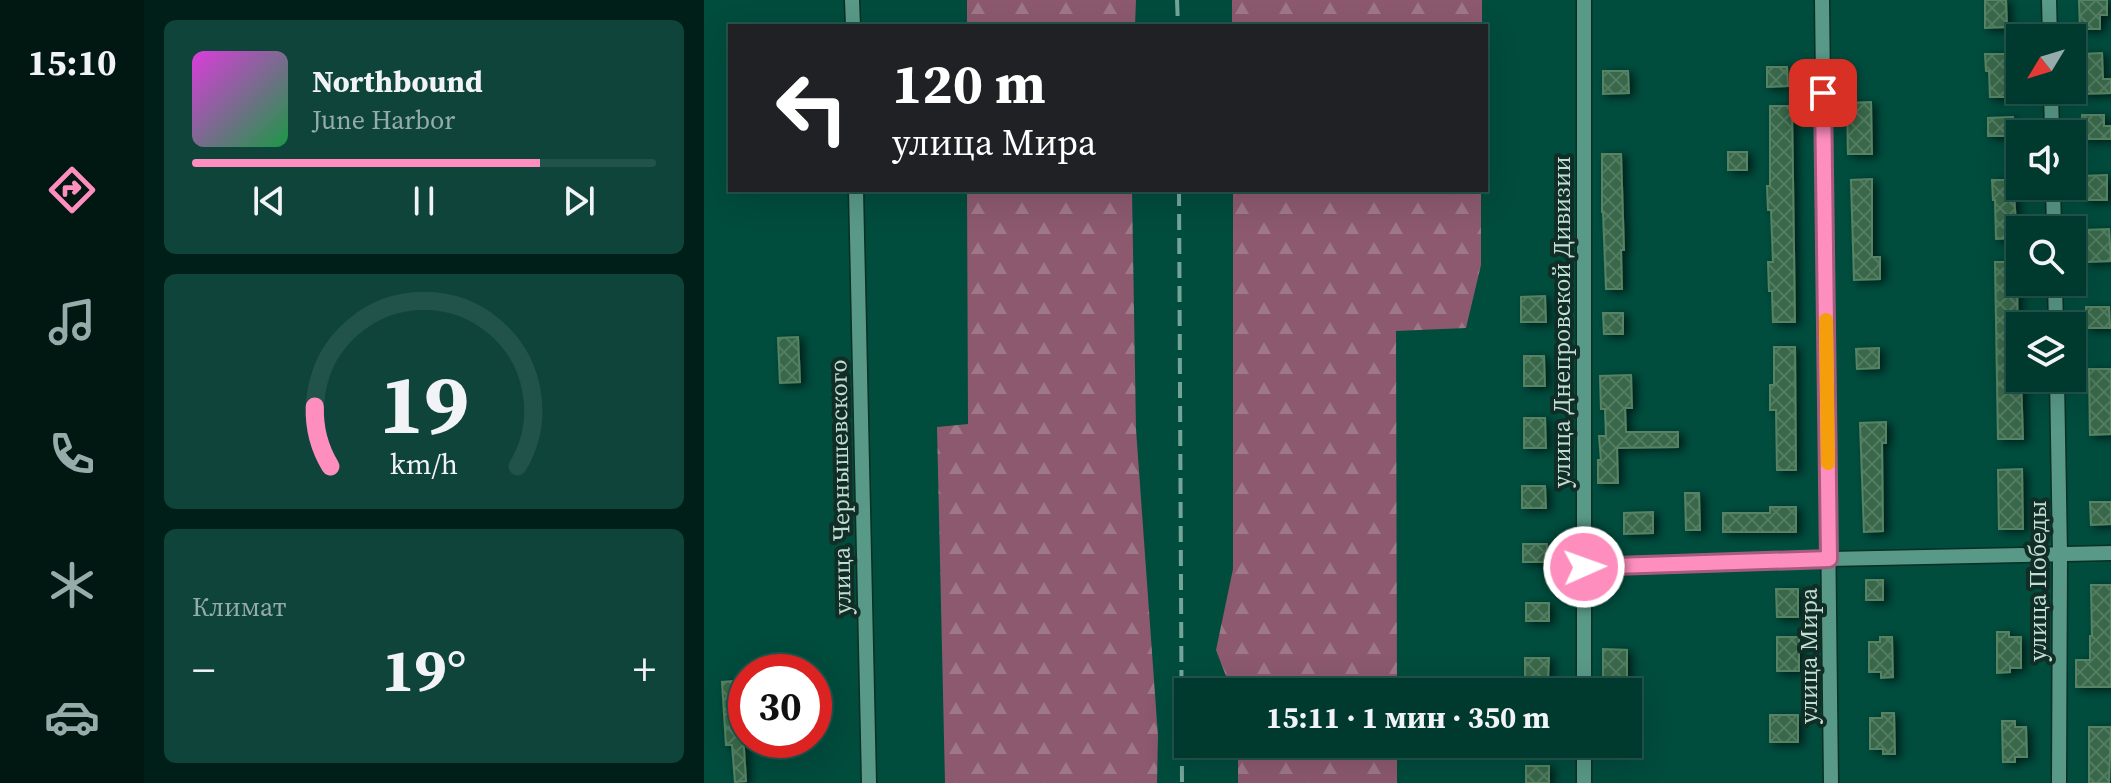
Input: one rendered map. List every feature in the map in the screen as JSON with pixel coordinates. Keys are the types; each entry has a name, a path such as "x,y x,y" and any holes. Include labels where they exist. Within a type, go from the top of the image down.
{"street":[{"path":"852,0 853,24"},
{"name":"улица Днепровской Дивизии","path":"1584,0 1584,678"},
{"name":"улица Мира","path":"1822,0 1831,783"},
{"path":"2049,0 2050,24"},
{"name":"улица Чернышевского","path":"856,192 869,783"},
{"name":"улица Победы","path":"2057,392 2059,783"},
{"path":"1584,567 2111,553"},
{"path":"1584,758 1584,783"}],"green space":[{"path":"967,0 1136,0 1135,24 967,24"},
{"path":"1232,0 1482,0 1482,24 1232,24"},
{"path":"967,192 1132,192 1136,429 1158,736 1157,783 945,783 937,427 968,424"},
{"path":"1233,192 1481,192 1481,265 1466,328 1396,331 1397,678 1227,678 1216,650 1233,569"},
{"path":"1238,758 1397,758 1397,783 1238,783"}],"building":[{"path":"1985,0 2006,0 2006,27 1985,28"},
{"path":"2079,0 2107,0 2107,15 2100,15 2100,29 2086,29 2086,24 2080,24"},
{"path":"2102,53 2103,79 2111,79 2111,93 2086,94 2086,54"},
{"path":"1985,54 2006,54 2006,97 1990,97 1989,71 1986,71"},
{"path":"1767,67 1787,67 1788,86 1767,87"},
{"path":"1603,71 1628,71 1629,93 1603,94"},
{"path":"1871,102 1872,154 1848,154 1847,103"},
{"path":"1770,106 1792,106 1795,322 1773,322 1772,291 1769,291 1768,262 1773,262 1767,186 1770,186"},
{"path":"2082,115 2104,115 2104,126 2111,126 2111,139 2086,139 2086,120 2082,120"},
{"path":"2013,117 2013,120 2006,120 2006,136 1988,136 1988,118"},
{"path":"1728,152 1747,152 1747,170 1728,170"},
{"path":"1602,154 1621,154 1622,289 1606,289"},
{"path":"2107,175 2107,200 2086,200 2086,176"},
{"path":"1872,179 1872,257 1880,257 1880,279 1854,280 1851,180"},
{"path":"1992,180 2006,180 2006,200 2014,200 2015,216 2006,216 2006,239 1996,239"},
{"path":"2109,229 2111,261 2087,262 2086,230"},
{"path":"1995,262 2006,262 2006,296 2017,296 2017,312 2006,312 2006,392 2021,392 2023,439 1998,439"},
{"path":"1545,296 1546,322 1521,322 1521,297"},
{"path":"2086,307 2109,307 2110,328 2087,328"},
{"path":"1603,313 1623,313 1623,334 1604,334"},
{"path":"798,337 800,382 780,383 778,338"},
{"path":"1774,347 1795,347 1796,470 1777,470 1776,410 1770,410 1770,385 1774,385"},
{"path":"1879,348 1879,368 1857,369 1856,349"},
{"path":"1524,356 1544,356 1545,386 1524,386"},
{"path":"2089,369 2111,369 2111,434 2090,435"},
{"path":"1631,375 1632,408 1625,408 1626,432 1678,432 1678,447 1617,448 1618,483 1598,483 1598,460 1601,460 1599,436 1606,436 1600,376"},
{"path":"1524,418 1545,418 1546,448 1524,448"},
{"path":"1886,422 1886,443 1882,443 1883,531 1864,532 1860,423"},
{"path":"2022,469 2023,529 1999,529 1998,470"},
{"path":"1522,486 1545,486 1546,508 1522,508"},
{"path":"1685,493 1699,493 1700,530 1686,530"},
{"path":"2090,502 2111,502 2111,524 2091,525"},
{"path":"1770,507 1796,507 1796,532 1723,532 1723,513 1770,513"},
{"path":"1653,512 1653,533 1624,534 1624,513"},
{"path":"1523,544 1547,544 1546,562 1523,562"},
{"path":"1866,580 1883,580 1883,600 1866,600"},
{"path":"2091,585 2111,585 2111,687 2076,687 2076,660 2090,660"},
{"path":"1776,589 1798,589 1798,617 1777,617"},
{"path":"1526,603 1549,603 1549,621 1526,621"},
{"path":"1997,632 2009,632 2009,637 2021,637 2021,668 1997,673"},
{"path":"1777,637 1799,637 1799,671 1777,671"},
{"path":"1880,637 1892,637 1893,677 1881,678 1881,672 1869,672 1869,642 1880,642"},
{"path":"1603,649 1627,650 1627,678 1603,678"},
{"path":"1525,658 1549,658 1548,678 1525,678"},
{"path":"722,682 728,682 728,745 726,745"},
{"path":"1882,713 1894,713 1895,754 1883,754 1883,749 1870,749 1870,718 1882,718"},
{"path":"1770,715 1798,715 1798,742 1770,742"},
{"path":"2002,721 2015,721 2015,727 2026,727 2027,757 2015,757 2015,762 2003,762"},
{"path":"2089,727 2111,727 2109,783 2089,783"},
{"path":"733,758 745,758 746,781 735,782"},
{"path":"1526,766 1549,766 1549,783 1526,783"}],"railway":[{"path":"1177,0 1178,24"},
{"path":"1179,192 1182,783"}],"slow traffic":[{"path":"1826,320 1828,463"}],"route":[{"path":"1584,567 1829,559 1823,93"}]}
